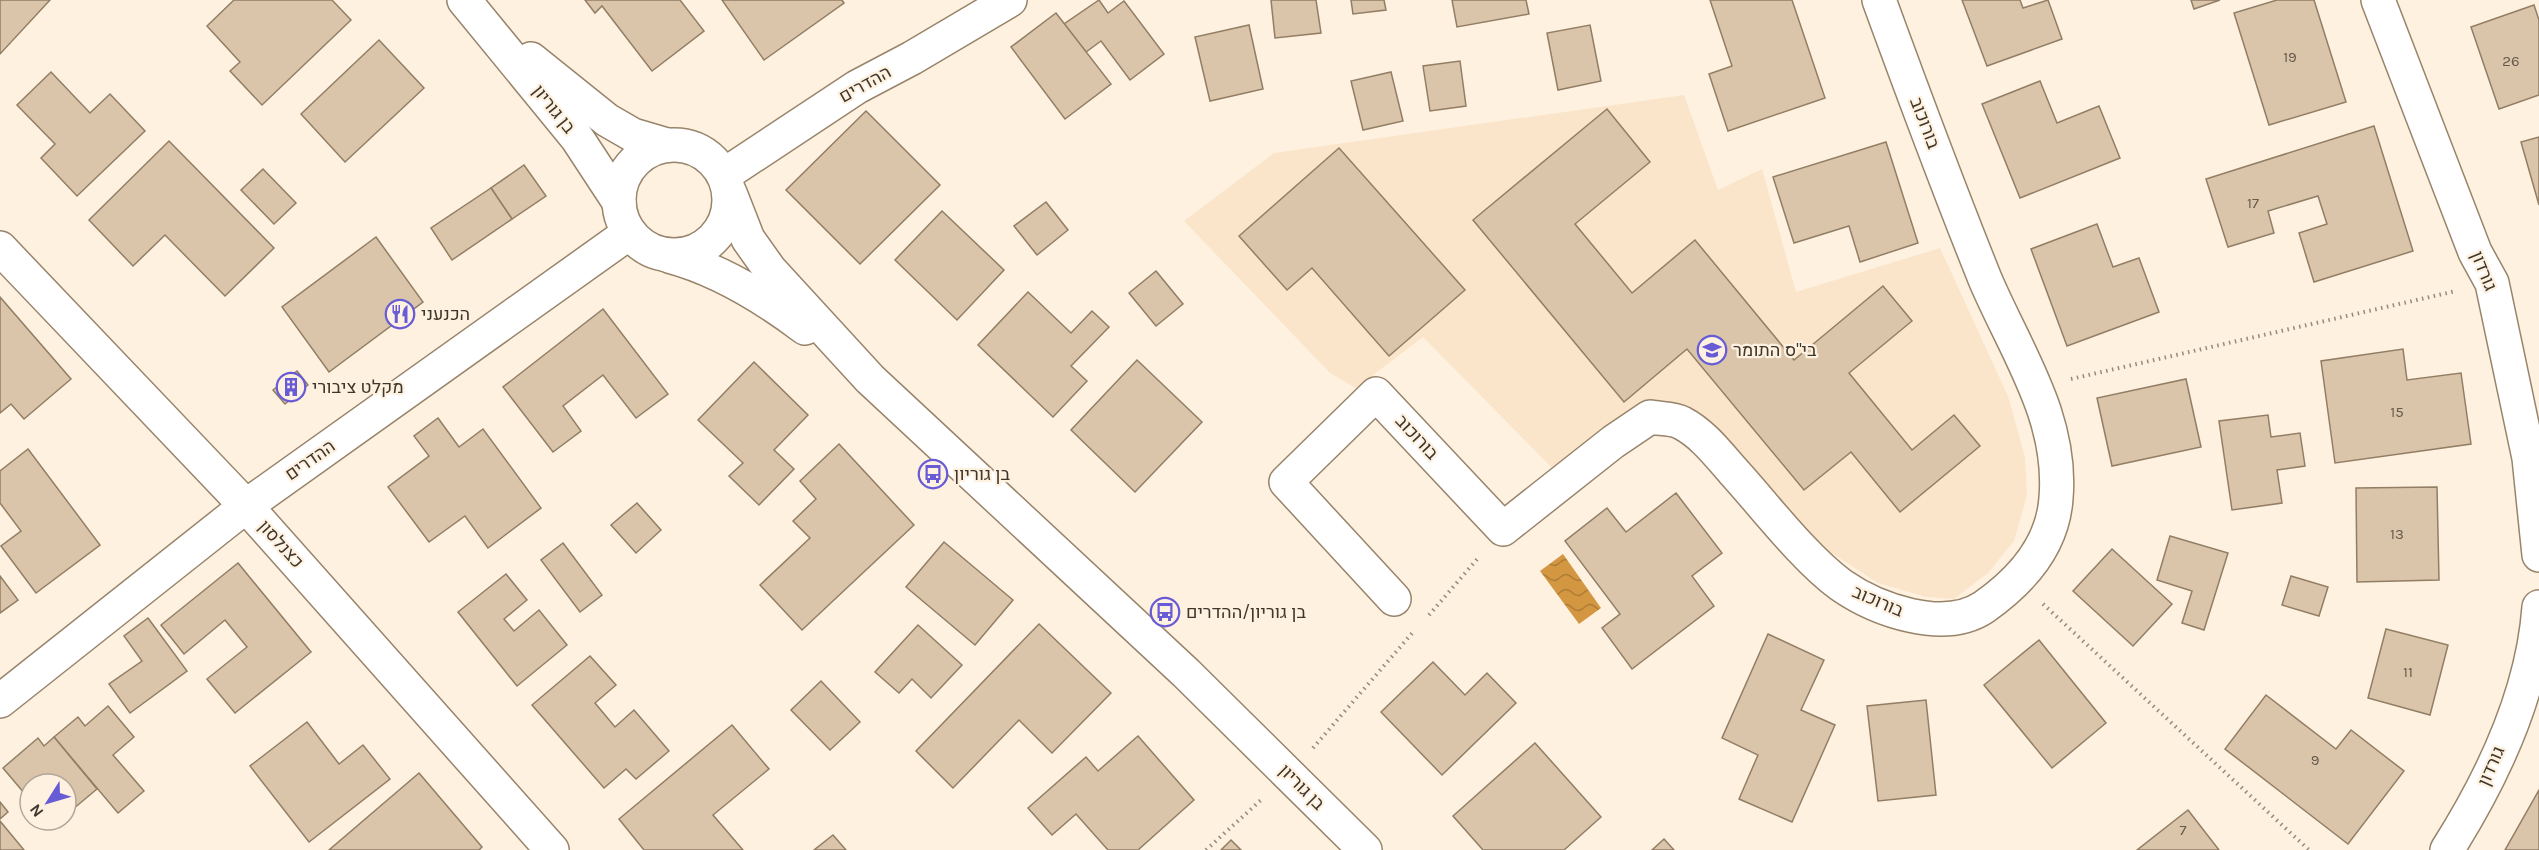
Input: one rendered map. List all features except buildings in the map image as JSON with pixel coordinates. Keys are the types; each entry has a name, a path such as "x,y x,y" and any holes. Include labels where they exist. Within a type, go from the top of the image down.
{"street":[{"name":"ההדרים","path":"727,184 857,87 912,58 1010,0"},
{"name":"בורוכוב","path":"1394,599 1287,482 1376,394 1503,529 1613,442 1650,417 1680,422 1705,440 1799,544 1841,585 1886,608 1919,618 1953,618 1981,609 2016,579 2040,553 2050,526 2056,499 2055,458 2045,409 1986,281 1879,0"},
{"name":"גורדון","path":"2378,0 2475,252 2492,283 2529,458 2539,555"},
{"name":"בן גוריון","path":"473,10 608,120 633,135 667,145"},
{"name":"בן גוריון","path":"473,10 578,138 619,202"},
{"path":"667,145 697,150 713,160 727,184 726,222 714,239 690,254 661,254 643,246 629,233 623,221 619,202 621,184 630,166 644,153 667,145"},
{"name":"בן גוריון","path":"727,184 748,239 770,270 870,379 1186,673 1365,850"},
{"name":"ההדרים","path":"0,701 246,506 629,233"},
{"name":"כצנלסון","path":"0,248 246,506 548,849"},
{"name":"בן גוריון","path":"661,254 714,272 750,291 793,319 870,379"},
{"name":"גורדון","path":"2447,850 2490,773 2520,697 2537,635 2539,607"}],"path":[{"path":"2035,387 2492,283"},
{"path":"1427,617 1503,529"},
{"path":"2016,579 2309,850"},
{"path":"1206,850 1289,775 1419,626"}],"shaded area":[{"name":"בי\"ס התומר","path":"1684,95 1718,190 1762,169 1796,292 1940,248 2008,396 2025,457 2027,495 2014,541 1988,573 1954,599 1926,597 1878,583 1827,550 1704,422 1680,410 1554,470 1423,337 1356,388 1330,373 1184,221 1274,153"}],"water":[{"path":"1563,554 1601,608 1579,624 1540,571"}],"place":[{"name":"הכנעני","path":"400,314"},
{"name":"בי\"ס התומר","path":"1712,350"},
{"name":"מקלט ציבורי","path":"291,387"},
{"name":"בן גוריון","path":"933,474"},
{"name":"בן גוריון/ההדרים","path":"1165,612"}]}
